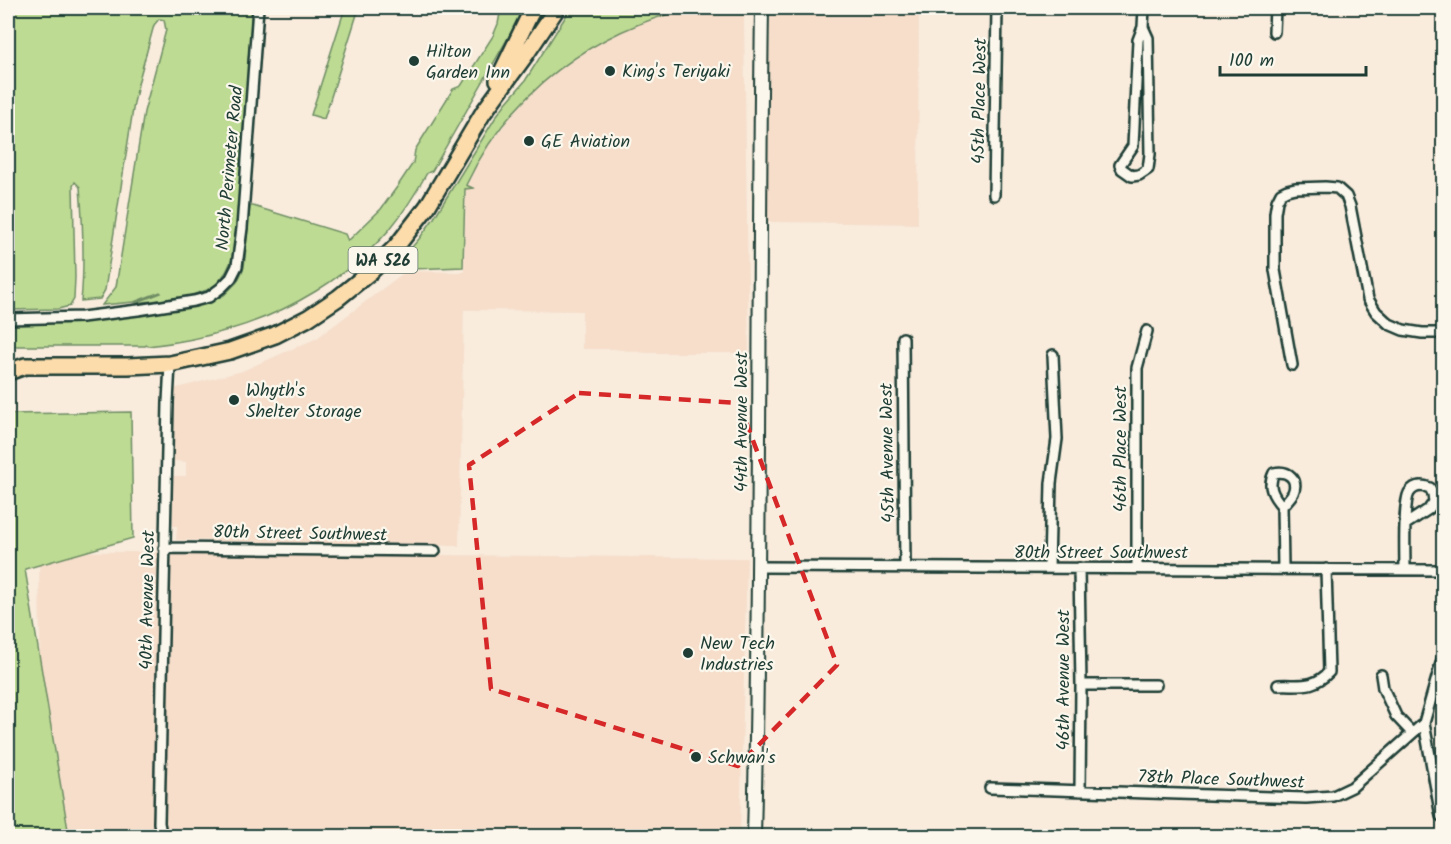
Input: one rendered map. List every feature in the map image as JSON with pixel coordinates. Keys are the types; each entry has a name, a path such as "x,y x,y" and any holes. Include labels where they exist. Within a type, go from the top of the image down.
{"highway":[{"name":"WA 526","path":"483,113 533,8"},
{"name":"WA 526","path":"8,360 24,366 170,364 230,351 275,335 308,318 338,298 396,247 427,207 483,113 557,8"},
{"name":"WA 526","path":"8,372 24,366"}],"street":[{"name":"North Perimeter Road","path":"8,319 81,317 194,302 209,297 231,278 237,266 242,228 258,8"},
{"name":"44th Avenue West","path":"754,837 759,567 759,231 762,8"},
{"name":"45th Place West","path":"994,195 997,8"},
{"path":"1143,27 1148,38 1150,154 1148,169 1139,175 1132,176 1120,165 1133,146 1138,40 1143,27 1144,8"},
{"path":"1274,32 1275,8"},
{"path":"1292,365 1275,270 1275,213 1276,201 1281,194 1295,188 1337,188 1346,196 1350,206 1368,299 1376,312 1389,324 1403,330 1443,333"},
{"name":"46th Place West","path":"1137,568 1137,368 1147,331"},
{"name":"45th Avenue West","path":"903,338 905,567"},
{"path":"1049,568 1051,483 1057,439 1053,355"},
{"name":"40th Avenue West","path":"163,837 159,823 170,364"},
{"path":"1282,506 1283,568"},
{"path":"1405,570 1406,524"},
{"name":"80th Street Southwest","path":"164,548 435,551"},
{"name":"80th Street Southwest","path":"759,567 1443,570"},
{"name":"46th Avenue West","path":"1079,568 1080,791"},
{"path":"1278,685 1315,684 1329,672 1326,569"},
{"path":"1441,816 1424,723 1443,653"},
{"path":"1381,675 1383,688 1396,716 1412,734"},
{"path":"1081,685 1156,685"},
{"name":"78th Place Southwest","path":"990,788 1306,798 1332,796 1352,787 1424,723"}],"highlighted area":[{"path":"579,393 739,403 837,665 738,766 491,689 469,465"}],"shaded area":[{"path":"684,8 734,8 744,15 749,353 646,353 613,349 582,349 582,311 464,310 459,546 176,540 177,526 173,526 173,476 186,476 186,462 172,461 173,389 242,371 317,338 406,271 464,272 466,188 482,154 511,116 548,76 593,46 637,21"},
{"path":"770,8 919,8 918,224 767,222"},
{"path":"39,551 747,558 740,836 69,836 40,660"}],"green space":[{"path":"13,8 252,8 234,255 217,284 207,290 184,297 135,303 160,292 134,302 102,305 116,287 144,112 166,30 164,20 159,19 154,25 134,103 105,290 100,299 81,301 82,215 80,187 75,182 73,186 74,299 70,306 58,309 8,310 8,42 9,34 13,34"},
{"path":"345,8 359,8 324,119 311,115"},
{"path":"501,8 525,8 432,171 427,173 410,202 389,230 373,247 336,278 273,314 228,330 188,340 148,346 8,346 8,324 79,320 150,312 206,303 224,295 237,282 244,267 250,206 345,234 348,241 381,209 413,163 415,150 453,89 461,86 493,36"},
{"path":"571,8 693,8 657,18 589,49 558,70 506,121 484,152 466,185 473,188 465,189 463,267 411,269 398,263 434,218 497,115 525,81"},
{"path":"131,412 133,538 25,569 69,836 8,836 8,414"}],"place":[{"name":"Hilton Garden Inn","path":"414,61"},
{"name":"King's Teriyaki","path":"610,71"},
{"name":"GE Aviation","path":"529,141"},
{"name":"Whyth's Shelter Storage","path":"234,400"},
{"name":"New Tech Industries","path":"688,653"},
{"name":"Schwan's","path":"696,757"}]}
